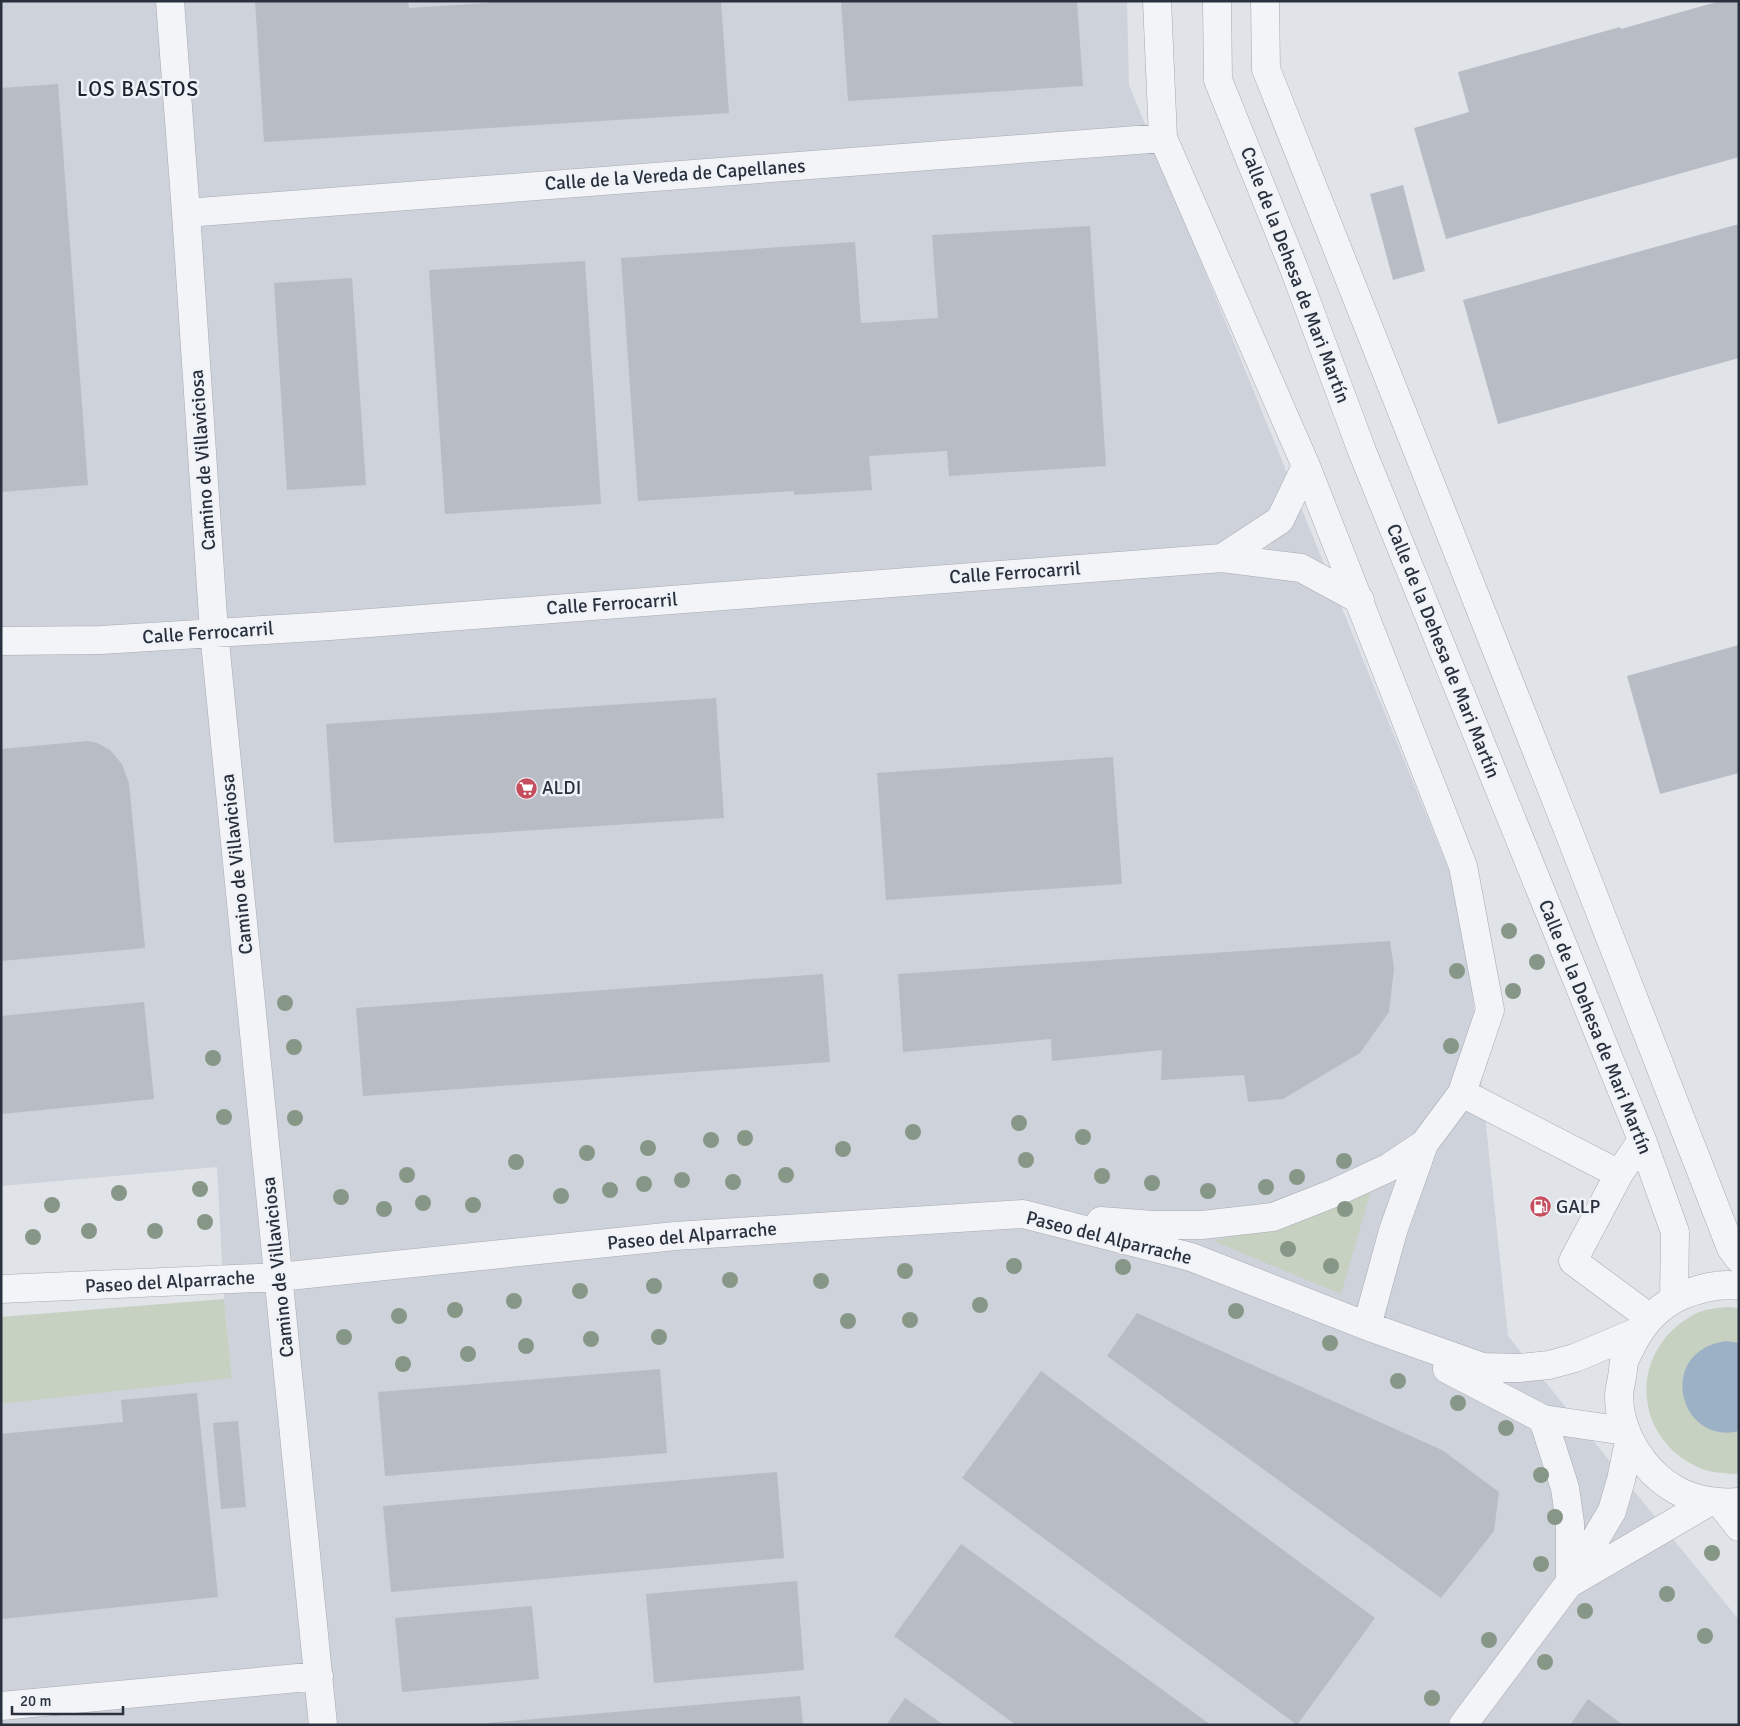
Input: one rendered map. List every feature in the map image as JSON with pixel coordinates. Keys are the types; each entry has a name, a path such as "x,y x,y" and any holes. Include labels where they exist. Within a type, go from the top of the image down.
{"street":[{"name":"Camino de Villaviciosa","path":"170,1 214,632 323,1725"},
{"path":"1156,1 1163,138 1306,466 1463,866 1490,1010 1462,1093 1424,1144 1393,1231 1367,1326"},
{"name":"Calle de la Dehesa de Mari Martín","path":"1217,1 1218,80 1295,271 1366,460 1642,1140 1675,1232 1674,1299"},
{"path":"1265,1 1266,70 1565,821 1731,1248 1739,1259"},
{"name":"Calle de la Vereda de Capellanes","path":"186,213 1163,138"},
{"name":"Calle Ferrocarril","path":"1222,558 1280,520 1306,466"},
{"name":"Calle Ferrocarril","path":"1,640 101,640 330,626 1222,558 1301,568 1360,600"},
{"path":"1462,1093 1619,1174"},
{"path":"1642,1140 1619,1174 1573,1261 1644,1324"},
{"path":"1023,1214 1153,1225 1202,1226 1273,1217 1388,1168 1424,1144"},
{"name":"Paseo del Alparrache","path":"1,1289 279,1277 676,1236 1023,1214 1192,1257 1367,1326 1482,1367 1519,1368 1549,1365 1575,1358 1644,1324"},
{"path":"1463,1725 1570,1582 1612,1511 1621,1480 1627,1436 1619,1396 1624,1362 1644,1324 1674,1299 1701,1288 1730,1284 1739,1286"},
{"name":"Paseo del Alparrache","path":"1367,1326 1543,1419 1627,1436"},
{"path":"1543,1419 1565,1488 1572,1548 1570,1582"},
{"path":"1627,1436 1649,1469 1676,1490 1723,1503 1739,1527"},
{"path":"1570,1582 1723,1503"},
{"path":"1,1706 319,1676"}],"shaded area":[{"path":"1,1 1127,1 1129,85 1463,905 1508,1336 1739,1620 1739,1725 1,1725 1,1404 232,1377 224,1299 217,1167 1,1186"}],"green space":[{"path":"1372,1187 1341,1294 1213,1241 1304,1219"},
{"path":"224,1299 232,1378 1,1404 1,1317"},
{"path":"1727,1307 1739,1308 1739,1473 1735,1474 1705,1470 1680,1457 1663,1439 1651,1418 1647,1395 1649,1371 1658,1349 1674,1329 1697,1313"}],"water":[{"path":"1726,1341 1739,1343 1739,1431 1720,1432 1704,1426 1692,1415 1685,1401 1683,1385 1686,1369 1695,1355 1711,1345"}],"building":[{"path":"255,1 408,1 409,8 488,3 488,1 721,1 729,113 264,142"},
{"path":"841,1 1077,1 1083,86 848,101"},
{"path":"1720,1 1739,1 1739,157 1446,239 1414,128 1469,112 1458,72"},
{"path":"58,84 88,485 1,492 1,88"},
{"path":"1403,185 1425,271 1393,280 1370,194"},
{"path":"1739,224 1739,358 1498,424 1463,300"},
{"path":"1090,226 1106,466 949,476 947,451 869,456 872,490 794,495 794,491 638,501 621,258 855,242 861,323 938,318 932,235"},
{"path":"585,261 601,504 445,514 429,270"},
{"path":"352,278 366,485 287,490 274,283"},
{"path":"1739,645 1739,773 1660,794 1627,676"},
{"name":"ALDI","path":"716,698 724,818 334,843 326,724"},
{"path":"88,741 97,743 110,750 122,764 129,783 145,948 1,961 1,749"},
{"path":"1113,757 1122,884 886,900 877,773"},
{"path":"1390,941 1394,968 1389,1012 1360,1053 1283,1099 1248,1102 1244,1075 1161,1080 1162,1050 1052,1061 1051,1039 903,1052 898,974"},
{"path":"823,974 830,1062 363,1096 356,1008"},
{"path":"144,1002 154,1099 1,1114 1,1016"},
{"path":"1137,1313 1442,1450 1499,1492 1494,1531 1441,1598 1107,1356"},
{"path":"660,1369 667,1453 385,1476 378,1392"},
{"path":"1041,1371 1375,1618 1297,1725 962,1478"},
{"path":"197,1393 218,1597 1,1619 1,1434 123,1422 121,1400"},
{"path":"238,1421 246,1507 221,1509 213,1423"},
{"path":"777,1472 784,1558 391,1592 383,1506"},
{"path":"961,1544 1211,1725 1016,1725 894,1636"},
{"path":"797,1581 804,1670 654,1683 646,1594"},
{"path":"532,1606 539,1679 402,1692 395,1618"},
{"path":"800,1696 803,1725 489,1725 488,1723"},
{"path":"905,1698 944,1725 886,1725"},
{"path":"1588,1699 1623,1725 1570,1725"}],"place":[{"name":"ALDI","path":"526,788"},
{"name":"GALP","path":"1540,1207"}],"district":[{"name":"LOS BASTOS","path":"138,89"}]}
